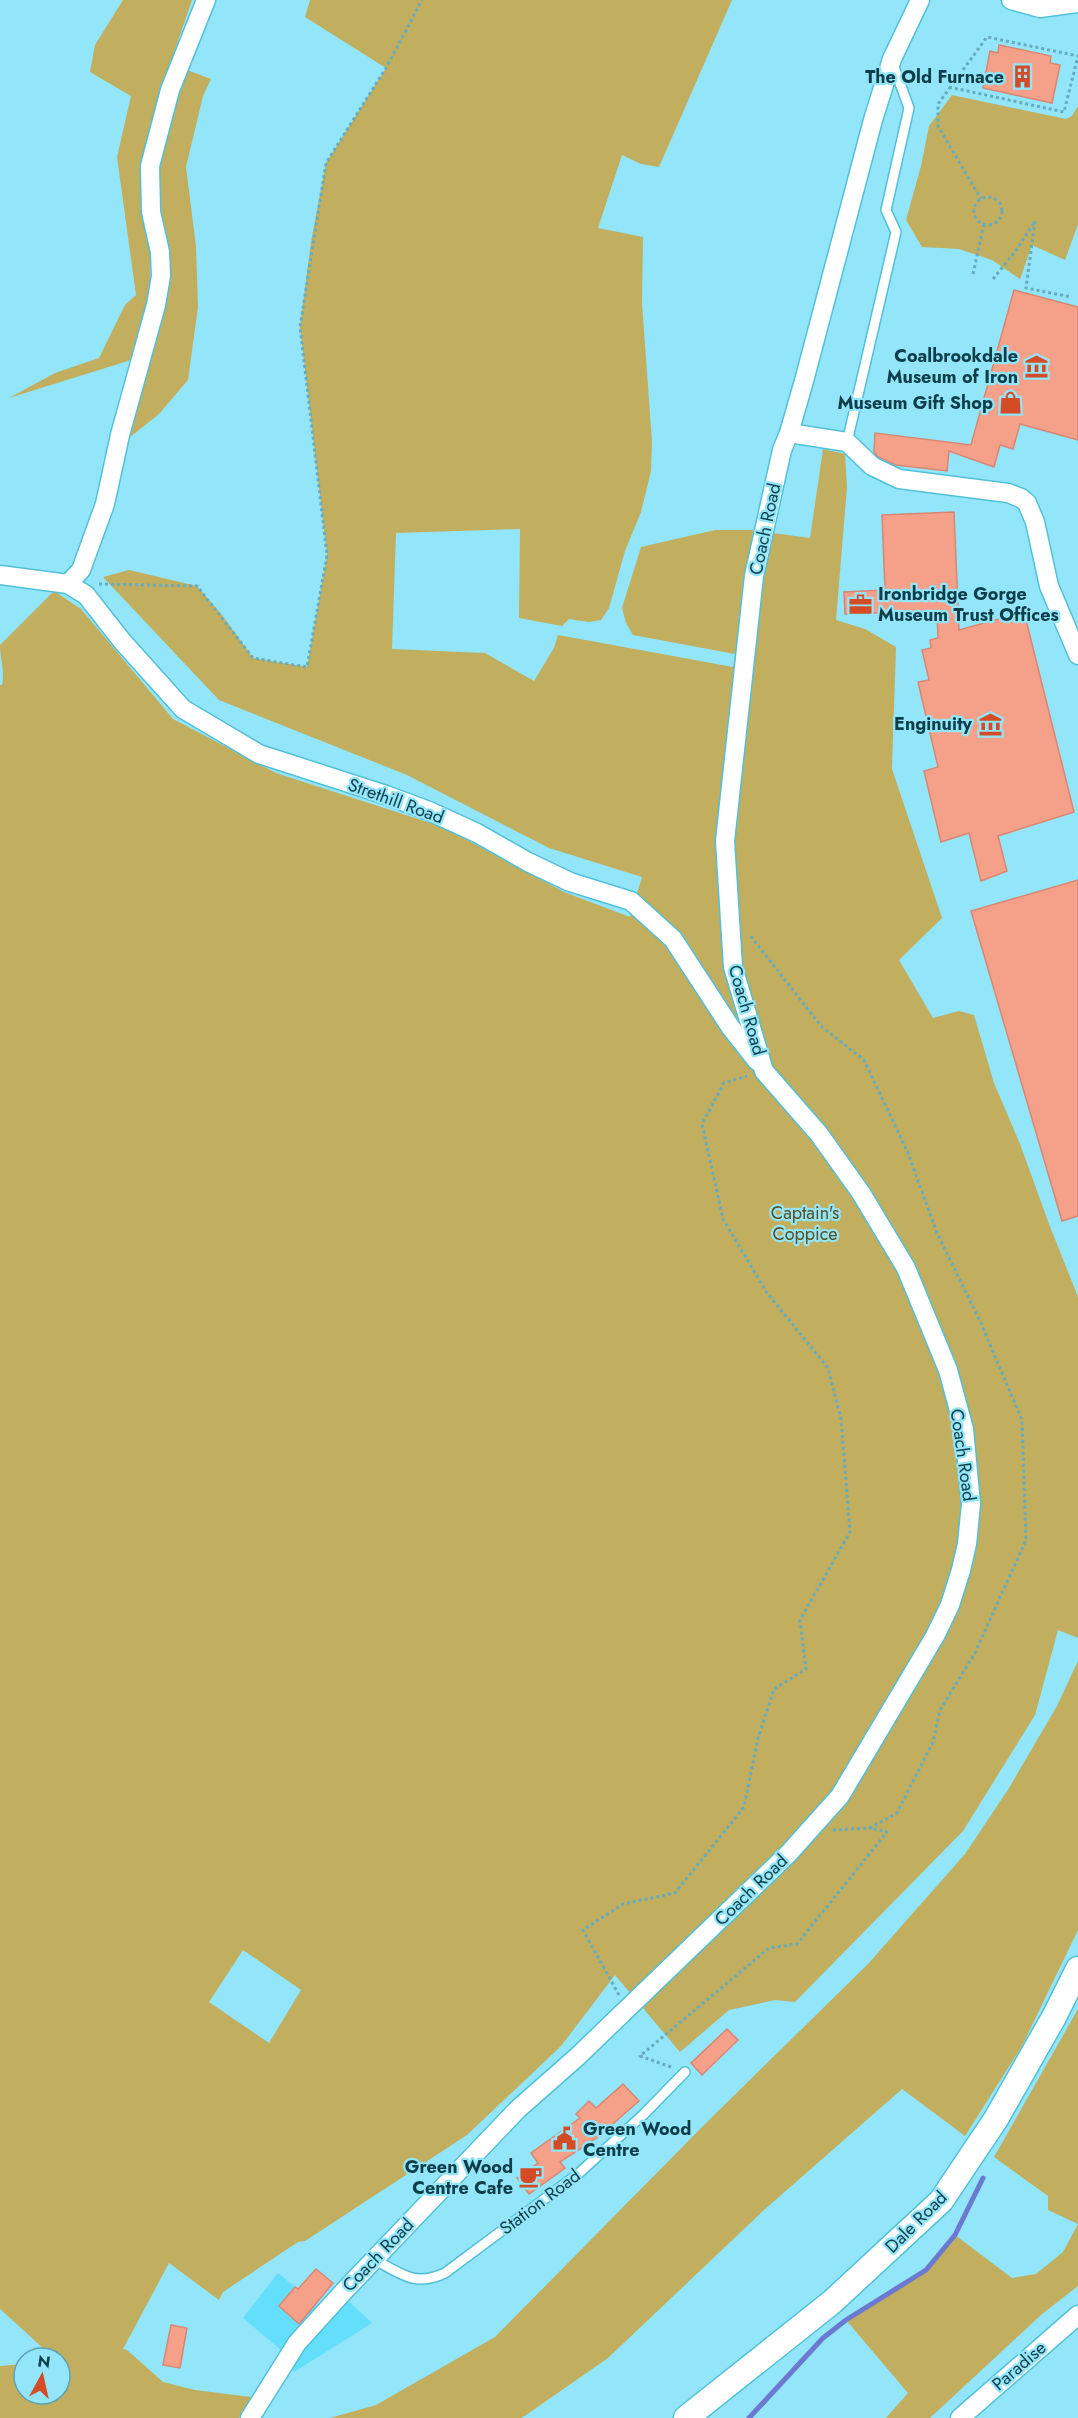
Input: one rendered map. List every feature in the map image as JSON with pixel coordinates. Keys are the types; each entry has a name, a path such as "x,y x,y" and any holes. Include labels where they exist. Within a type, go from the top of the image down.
{"street":[{"path":"68,584 81,570 105,504 120,435 156,305 160,276 160,252 151,212 150,166 170,90 206,0"},
{"name":"Coach Road","path":"250,2418 297,2343 374,2259 518,2109 627,2010 815,1825 840,1796 935,1636 950,1605 962,1570 971,1504 964,1429 948,1370 906,1268 861,1193 819,1134 764,1071 733,967 725,841 753,587 782,450 789,433 873,120 892,59 920,0"},
{"path":"1011,0 1040,8 1078,3"},
{"path":"789,433 847,442 872,466 899,479 1008,493 1021,498 1027,503 1035,522 1048,586 1078,655"},
{"name":"Strethill Road","path":"0,575 68,584 86,595 122,641 183,709 259,754 418,807 477,833 528,862 570,882 631,900 673,939 731,1028 764,1071"},
{"name":"Dale Road","path":"686,2418 832,2302 941,2201 996,2119 1054,2017 1078,1969"},
{"name":"Paradise","path":"960,2418 1078,2315"}],"lane":[{"path":"847,442 896,232 886,210 909,108 892,59"},
{"name":"Station Road","path":"374,2259 403,2275 416,2279 430,2280 445,2273 578,2174 643,2115 685,2072"}],"path":[{"path":"68,584 197,586 252,658 307,668 327,555 300,327 326,163 386,68 422,0"},
{"path":"949,87 1064,112 1078,56 987,37 949,87 938,104 938,126 981,199"},
{"path":"994,198 1002,209 997,221 984,224 975,215 975,206 981,199 994,198"},
{"path":"993,279 1017,249 1035,221 1026,288 1071,297"},
{"path":"973,274 984,224"},
{"path":"728,907 820,1026 864,1060 908,1152 937,1233 980,1321 1022,1420 1026,1540 975,1653 940,1710 933,1742 897,1813 870,1828"},
{"path":"627,2010 583,1930 623,1904 675,1893 744,1808 758,1738 774,1689 806,1669 800,1620 850,1532 841,1419 828,1368 767,1293 723,1219 702,1124 724,1083 764,1071"},
{"path":"685,2072 640,2056 769,1948 798,1944 887,1832 870,1828 833,1830 815,1825"}],"shaded area":[{"path":"278,2273 330,2316 345,2298 372,2323 294,2372 280,2349 243,2318"}],"green space":[{"path":"123,0 192,0 156,105 143,153 140,186 150,245 150,293 144,321 131,360 9,398 55,373 99,358 125,305 136,295 117,157 131,96 90,72 95,45"},
{"name":"Captain's Coppice","path":"310,0 732,0 659,167 641,164 622,155 598,228 643,237 642,303 652,442 651,471 641,512 625,551 609,608 601,620 589,622 569,619 562,626 519,618 520,529 396,533 392,649 485,653 534,681 554,648 558,635 733,667 735,654 633,635 626,623 622,608 641,547 715,530 752,530 810,538 823,449 845,454 847,487 836,620 865,629 896,647 892,769 942,918 899,960 933,1018 959,1011 974,1015 994,1083 1020,1144 1078,1297 1078,1638 1058,1630 1035,1715 963,1831 795,2002 775,2000 729,2010 680,2052 615,1975 561,2046 467,2135 305,2241 298,2242 223,2292 219,2300 169,2263 123,2349 163,2382 195,2390 251,2397 239,2418 0,2418 0,2366 12,2365 12,2406 72,2406 72,2346 41,2346 0,2309 0,685 2,685 3,674 0,645 54,591 81,609 173,719 276,773 443,827 564,892 630,917 642,877 549,848 407,775 219,700 103,577 129,570 197,586 222,615 253,658 307,667 327,555 300,327 311,242 326,163 386,68 305,17","holes":["243,1950 301,1990 269,2043 209,2002"]},
{"path":"187,70 211,79 203,96 186,167 196,246 198,307 188,380 159,414 130,437 142,378 168,286 169,245 160,211 157,176 161,154"},
{"path":"952,95 1066,119 1072,116 1078,106 1078,224 1065,260 1032,245 1020,279 992,260 959,249 922,247 906,220 929,126"},
{"path":"1078,1661 1078,1930 1022,2046 965,2136 902,2089 764,2210 608,2358 521,2418 330,2418 376,2405 495,2337 705,2124 868,1964 965,1854 1009,1788 1057,1706"},
{"path":"1078,2009 1078,2224 1048,2210 1048,2196 994,2157"},
{"path":"1078,2224 1078,2286 1042,2314 930,2418 886,2418 908,2393 846,2320 926,2270 955,2235 1012,2278 1036,2274 1063,2252"}],"building":[{"name":"The Old Furnace","path":"999,45 1051,56 1050,63 1060,65 1052,103 983,88 990,51 998,53"},
{"name":"Coalbrookdale Museum of Iron","path":"1014,290 1078,307 1078,440 1020,424 1013,449 1000,445 994,467 949,451 947,471 896,465 878,457 874,452 875,433 971,445"},
{"name":"Enginuity","path":"954,512 959,630 1024,612 1074,812 998,836 1007,871 981,881 969,833 941,842 924,771 938,767 918,682 929,680 922,650 931,648 930,640 938,638 937,611 845,614 844,592 885,590 882,515"},
{"path":"1078,880 1078,1216 1062,1221 971,911"},
{"path":"727,2029 738,2040 702,2075 691,2063"},
{"path":"623,2084 639,2101 598,2137 560,2162 565,2168 529,2194 517,2178 538,2163 531,2153 580,2118 576,2114 589,2101 596,2108"},
{"path":"316,2269 333,2283 299,2324 279,2306 295,2287 298,2289"},
{"path":"171,2325 187,2328 180,2368 163,2365"}],"waterway":[{"path":"749,2418 823,2338 846,2320 926,2270 955,2235 983,2178"}],"place":[{"name":"The Old Furnace","path":"1022,77"},
{"name":"Coalbrookdale Museum of Iron","path":"1036,366"},
{"name":"Museum Gift Shop","path":"1011,403"},
{"name":"Ironbridge Gorge Museum Trust Offices","path":"860,604"},
{"name":"Enginuity","path":"990,724"},
{"name":"Green Wood Centre","path":"565,2139"},
{"name":"Green Wood Centre Cafe","path":"531,2177"}]}
